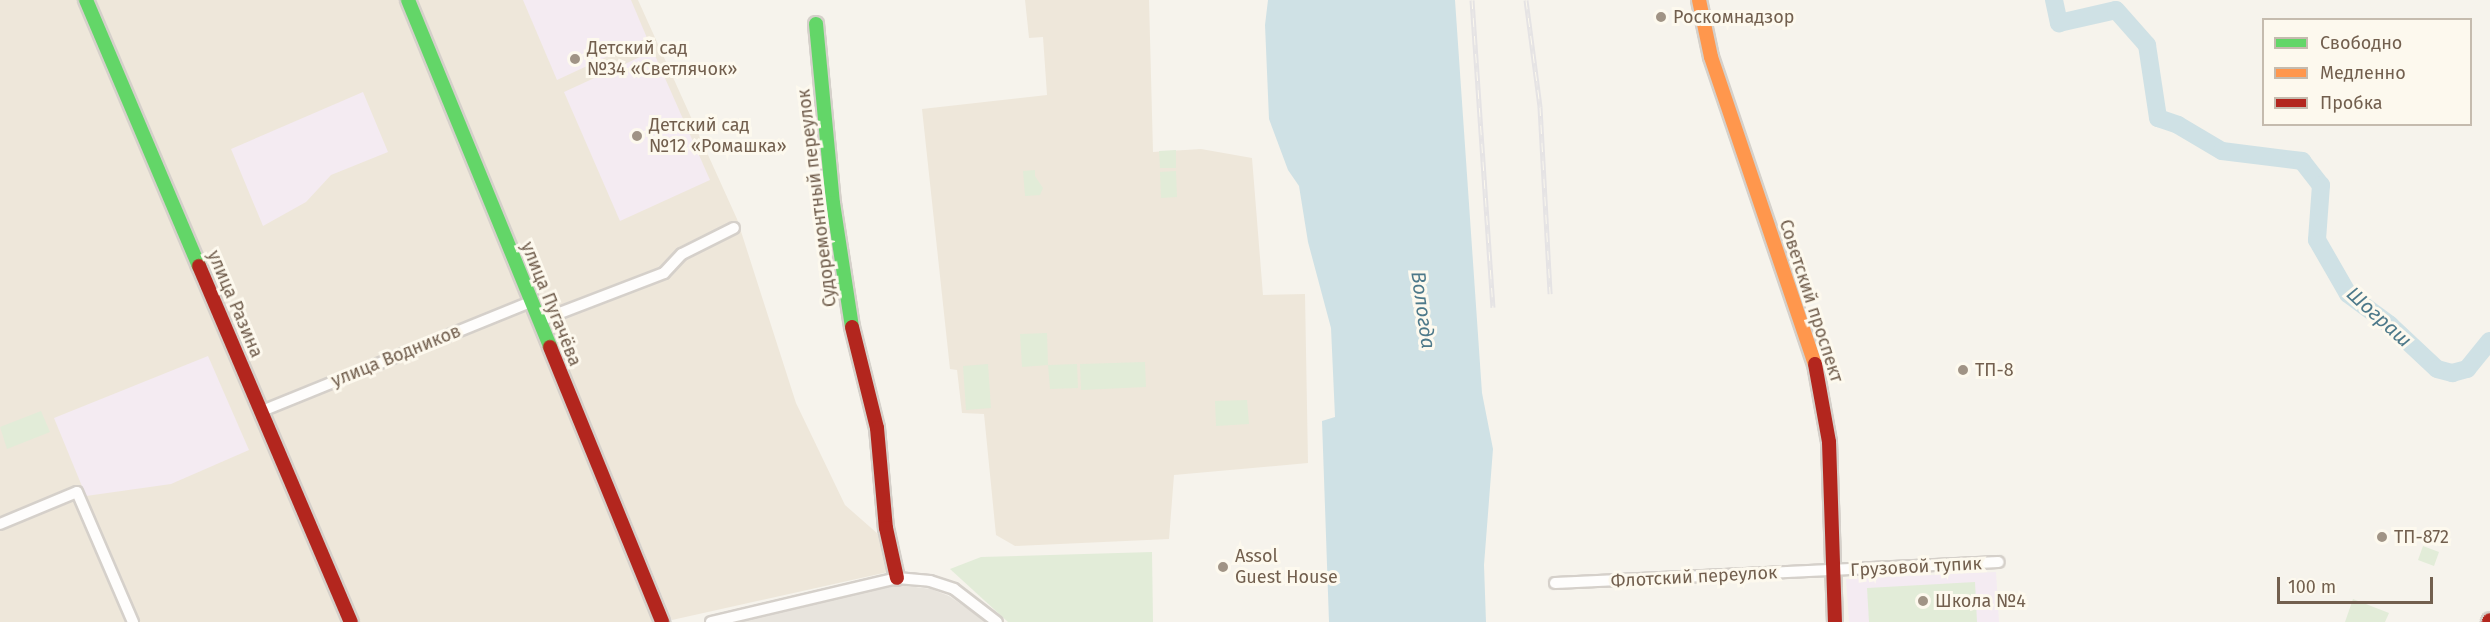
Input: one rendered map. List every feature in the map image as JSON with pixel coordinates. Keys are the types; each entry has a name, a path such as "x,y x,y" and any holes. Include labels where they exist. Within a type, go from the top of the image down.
{"street":[{"name":"улица Разина","path":"86,0 351,622"},
{"name":"улица Пугачёва","path":"408,0 662,622"},
{"name":"Советский проспект","path":"1699,0 1711,57 1816,367 1829,442 1835,622"},
{"name":"Судоремонтный переулок","path":"816,24 833,203 848,309 877,428 885,528 897,578"},
{"path":"539,321 664,273 681,254 734,228"},
{"name":"улица Водников","path":"262,411 530,302"},
{"path":"0,524 77,492 133,622"},
{"name":"Грузовой тупик","path":"1832,571 1999,562"},
{"name":"Флотский переулок","path":"1556,583 1832,571"},
{"path":"711,622 897,578 930,581 954,589 998,622"}],"shaded area":[{"path":"0,0 77,0 342,622 0,622"},
{"path":"94,0 399,0 522,300 266,404"},
{"path":"416,0 638,0 737,219 796,403 845,505 878,534 888,572 672,620"},
{"name":"Детский сад №34 «Светлячок»","path":"523,0 631,0 647,38 557,80"},
{"path":"1025,0 1149,0 1153,152 1201,149 1252,158 1263,295 1305,294 1308,463 1174,475 1169,539 1015,546 996,535 984,414 962,413 957,370 950,369 922,109 1047,95 1043,37 1029,38"},
{"name":"Детский сад №12 «Ромашка»","path":"653,51 710,180 620,221 564,92"},
{"path":"363,92 388,152 331,175 306,202 263,226 231,149"},
{"path":"526,310 655,622 358,622 270,413"},
{"path":"208,356 249,450 171,484 86,496 54,418"},
{"name":"Школа №4","path":"1996,572 1999,622 1849,622 1846,579"},
{"path":"900,585 931,589 949,596 987,622 724,622"}],"green space":[{"path":"1176,150 1176,168 1160,168 1159,151"},
{"path":"1035,170 1035,176 1043,188 1040,195 1025,196 1023,171"},
{"path":"1176,171 1177,197 1161,198 1160,172"},
{"path":"1047,333 1048,365 1022,367 1020,334"},
{"path":"1145,362 1146,387 1081,390 1080,364"},
{"path":"988,364 991,408 966,410 963,366"},
{"path":"1077,364 1078,388 1050,389 1048,365"},
{"path":"1247,400 1249,424 1216,426 1215,401"},
{"path":"41,411 50,432 7,449 0,427"},
{"path":"2423,546 2439,552 2434,566 2418,560"},
{"path":"1152,552 1153,622 1008,622 950,569 981,557"},
{"path":"1975,582 1977,622 1869,622 1867,588"},
{"path":"2353,599 2389,613 2385,622 2345,622"}],"water":[{"name":"Вологда","path":"1268,0 1455,0 1482,393 1493,449 1484,565 1486,622 1329,622 1322,421 1335,417 1331,328 1308,242 1299,186 1288,170 1269,119 1265,25"}],"waterway":[{"name":"Шограш","path":"2054,0 2059,23 2116,10 2147,45 2158,118 2178,125 2222,151 2302,161 2321,185 2317,240 2348,294 2390,325 2437,369 2452,373 2467,369 2490,341"}],"railway":[{"path":"1472,0 1493,307"},
{"path":"1526,0 1540,107 1550,294"}],"traffic: fast":[{"path":"86,0 199,266"},
{"path":"408,0 550,347"},
{"path":"816,24 833,203 852,327"}],"traffic: slow":[{"path":"1699,0 1711,57 1815,364"}],"traffic: jam":[{"path":"199,266 351,622"},
{"path":"852,327 877,428 886,528 897,578"},
{"path":"550,347 662,622"},
{"path":"1815,364 1829,442 1835,622"}],"place":[{"name":"Роскомнадзор","path":"1661,17"},
{"name":"Детский сад №34 «Светлячок»","path":"575,59"},
{"name":"Детский сад №12 «Ромашка»","path":"637,136"},
{"name":"ТП-8","path":"1963,370"},
{"name":"ТП-872","path":"2382,537"},
{"name":"Assol Guest House","path":"1223,567"},
{"name":"Школа №4","path":"1923,601"}]}
